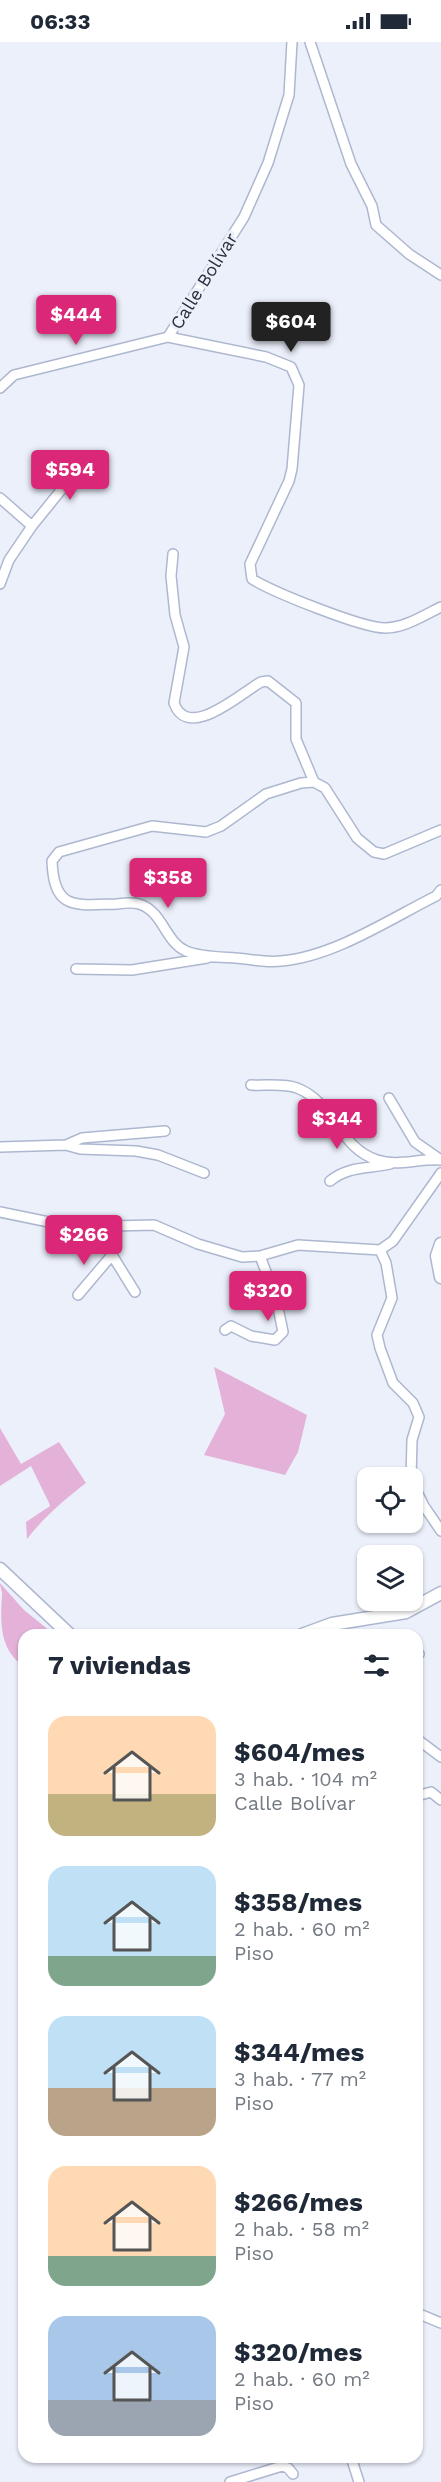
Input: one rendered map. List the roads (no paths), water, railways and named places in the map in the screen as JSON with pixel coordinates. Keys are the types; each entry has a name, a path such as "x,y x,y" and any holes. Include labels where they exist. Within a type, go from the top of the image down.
{"street":[{"name":"Calle Bolívar","path":"292,42 290,95 268,163 244,217 168,338 266,357 291,367 299,385 290,481 250,564 252,579 277,592 369,627 399,626 441,607"},
{"path":"310,42 351,164 372,206 376,225 410,254 441,275"},
{"path":"0,388 14,375 168,338"},
{"path":"0,584 9,560 32,526 87,458"},
{"path":"0,498 32,526"},
{"path":"173,554 171,576 175,615 184,646 174,703 177,711 185,718 205,717 261,682 268,681 296,703 296,739 314,782"},
{"path":"441,830 384,854 374,852 357,838 325,788 314,782 301,783 266,794 221,826 206,832 153,826 59,852 52,861 53,883 58,893 71,903 137,903 149,908 166,927 175,946 212,957 281,961 333,948 436,896 441,890"},
{"path":"76,969 132,970 171,966 212,957"},
{"path":"251,1085 294,1087 309,1093 334,1118 348,1142 375,1160 391,1163"},
{"path":"389,1098 415,1142 424,1151 441,1160"},
{"path":"66,1145 82,1138 165,1131"},
{"path":"0,1147 66,1145 80,1149 136,1151 158,1155 204,1173"},
{"path":"330,1181 349,1169 375,1168 425,1158 441,1160"},
{"path":"0,1212 73,1227 154,1225 198,1244 242,1257 260,1256 298,1245 380,1250 393,1241 441,1173"},
{"path":"109,1225 112,1255 135,1292"},
{"path":"441,1244 437,1256 441,1277"},
{"path":"380,1250 386,1263 392,1298 377,1335 393,1383 413,1403 419,1417 412,1440 411,1467"},
{"path":"78,1295 112,1255"},
{"path":"225,1330 231,1326 251,1336 275,1340 282,1332 276,1298 260,1256"},
{"path":"423,1504 441,1531"},
{"path":"0,1569 64,1629"},
{"path":"319,1629 332,1624 406,1612 441,1593"},
{"path":"423,1744 441,1757"},
{"path":"423,1794 431,1792 441,1800"},
{"path":"423,2316 441,2323"},
{"path":"353,2463 358,2481"},
{"path":"230,2482 282,2466 288,2468 293,2474"}]}
